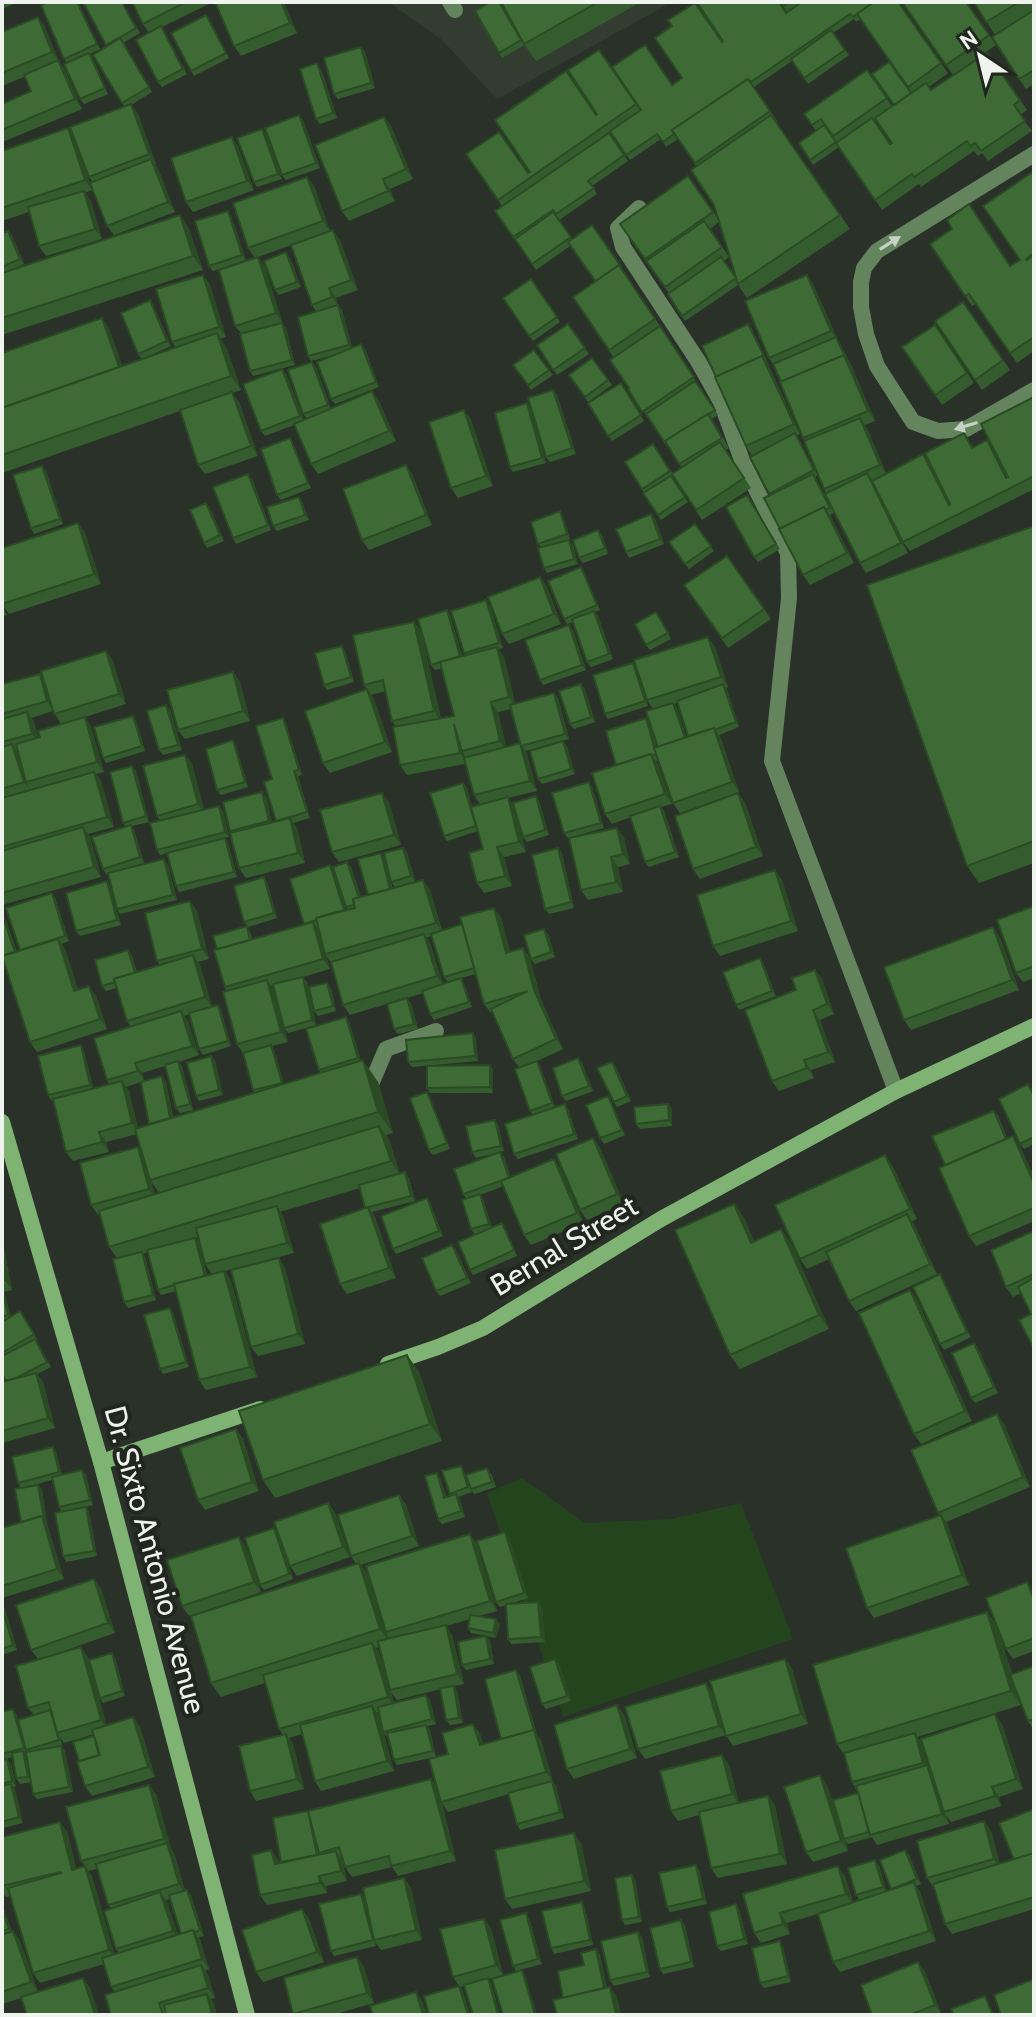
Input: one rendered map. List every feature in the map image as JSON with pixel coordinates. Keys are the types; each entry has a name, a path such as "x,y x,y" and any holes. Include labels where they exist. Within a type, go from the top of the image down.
{"street":[{"path":"1034,154 877,251 864,268 861,307 877,366 913,422 938,431 966,429 1034,390"},
{"path":"639,208 618,228 623,247 698,361 721,402 743,463 788,553 789,598 772,761 896,1091"},
{"name":"Bernal Street","path":"378,1368 483,1328 661,1219 896,1091 1034,1026"},
{"path":"372,1082 386,1049 436,1031"},
{"name":"Dr. Sixto Antonio Avenue","path":"2,1122 101,1462 247,2015"},
{"path":"101,1462 274,1404"}],"shaded area":[{"path":"380,2 672,2 497,99 442,40 393,5"}],"green space":[{"path":"522,1478 585,1523 671,1519 741,1503 793,1639 563,1717 487,1493"}],"building":[{"path":"48,2 77,2 97,44 64,59 41,5"},
{"path":"83,2 122,2 136,28 106,45"},
{"path":"132,2 186,2 143,24"},
{"path":"215,2 281,2 290,23 234,46"},
{"path":"490,2 499,2 521,40 499,53 475,11"},
{"path":"501,2 598,2 524,44"},
{"path":"697,2 779,2 786,13 802,2 874,2 853,17 850,14 751,82 748,79 672,130 674,134 663,142 657,134 626,155 610,131 641,110 612,67 645,45 672,85 682,78 655,38 672,26 668,20 695,3 722,42"},
{"path":"874,2 898,2 941,63 908,87 857,14"},
{"path":"902,2 966,2 989,35 946,65"},
{"path":"974,2 1019,2 986,22"},
{"path":"1034,10 1034,70 1019,79 992,37"},
{"path":"206,15 226,53 191,71 171,33"},
{"path":"38,17 52,52 2,73 2,32"},
{"path":"161,26 183,69 158,82 136,40"},
{"path":"831,30 845,50 804,78 791,59"},
{"path":"120,38 149,87 122,103 93,55"},
{"path":"361,47 371,83 334,94 324,58"},
{"path":"599,50 636,104 498,200 466,154 499,132 530,172 495,120 566,71 596,115 568,70"},
{"path":"89,53 105,88 80,99 64,64"},
{"path":"987,53 1020,100 1014,105 1025,121 981,151 975,143 971,146 967,141 875,200 836,143 872,118 892,143 875,118 926,83 931,90"},
{"path":"58,60 75,99 2,130 2,104 31,91 24,75"},
{"path":"889,62 911,93 894,105 872,74"},
{"path":"317,63 333,113 316,119 300,69"},
{"path":"867,70 887,98 833,136 821,119 812,125 804,114"},
{"path":"748,79 770,111 695,163 672,130"},
{"path":"131,104 149,154 89,177 70,127"},
{"path":"299,115 316,163 282,175 265,128"},
{"path":"771,115 840,215 738,284 714,205 691,170"},
{"path":"384,117 406,169 383,179 388,191 342,211 315,145"},
{"path":"824,125 836,142 810,160 799,143"},
{"path":"68,128 85,180 2,208 2,151"},
{"path":"262,129 278,174 254,182 237,138"},
{"path":"609,133 624,155 588,181 594,188 556,214 553,210 513,237 495,211"},
{"path":"232,137 247,181 186,202 171,158"},
{"path":"151,159 168,202 107,226 90,183"},
{"path":"1034,171 1034,253 1026,259 1034,255 1034,337 1010,353 969,294 965,296 930,244 952,229 947,220 969,204 1010,266 1020,260 983,206"},
{"path":"688,176 713,212 645,259 620,224"},
{"path":"307,177 323,221 248,248 233,203"},
{"path":"84,191 95,229 39,246 28,207"},
{"path":"228,211 242,255 209,266 195,221"},
{"path":"553,212 571,237 532,264 515,239"},
{"path":"180,215 193,256 2,318 2,273"},
{"path":"704,221 722,247 665,287 646,261"},
{"path":"592,225 622,268 619,265 596,282 568,242"},
{"path":"333,230 351,280 329,288 332,297 312,305 291,245"},
{"path":"8,231 20,259 2,267 2,233"},
{"path":"286,252 297,282 275,290 264,261"},
{"path":"258,257 276,313 235,326 219,270"},
{"path":"721,257 736,278 682,316 668,294"},
{"path":"619,265 655,319 609,350 573,297"},
{"path":"203,275 219,327 172,342 156,289"},
{"path":"807,275 831,331 769,358 745,301"},
{"path":"531,279 557,317 529,336 503,298"},
{"path":"150,300 167,341 138,354 121,313"},
{"path":"963,302 1003,360 975,380 935,321"},
{"path":"338,305 349,345 308,356 298,317"},
{"path":"102,318 119,367 2,408 2,353"},
{"path":"282,323 292,360 250,371 240,334"},
{"path":"568,324 585,348 553,370 537,345"},
{"path":"748,324 765,358 762,356 716,377 702,346"},
{"path":"935,325 967,373 935,395 902,347"},
{"path":"660,326 694,377 642,412 610,360"},
{"path":"217,333 231,376 2,455 2,408"},
{"path":"836,337 846,359 844,355 781,382 773,364"},
{"path":"361,344 376,382 331,399 317,362"},
{"path":"534,350 549,370 528,385 513,365"},
{"path":"844,355 868,411 803,438 780,382"},
{"path":"762,356 794,424 746,446 715,377"},
{"path":"592,358 608,380 585,397 569,375"},
{"path":"312,362 328,405 303,414 288,370"},
{"path":"282,369 300,416 261,431 243,384"},
{"path":"695,381 715,410 665,443 646,414"},
{"path":"621,383 641,415 608,436 588,403"},
{"path":"553,390 572,448 546,457 528,398"},
{"path":"372,391 389,431 311,464 294,424"},
{"path":"232,392 251,446 198,465 180,410"},
{"path":"1034,397 1034,476 903,542 872,481 923,454 949,505 925,453 964,433 972,448 987,440 1008,477 981,424"},
{"path":"527,403 542,458 510,467 495,413"},
{"path":"464,410 486,476 451,488 429,422"},
{"path":"708,414 722,438 679,464 665,441"},
{"path":"860,418 880,465 824,489 804,441"},
{"path":"795,433 814,470 769,494 750,457"},
{"path":"290,438 308,483 277,495 261,449"},
{"path":"720,442 744,478 696,510 672,474"},
{"path":"653,444 670,471 642,489 625,462"},
{"path":"406,465 426,515 362,540 343,489"},
{"path":"42,466 60,519 31,528 13,475"},
{"path":"867,473 901,543 860,563 825,494"},
{"path":"248,474 268,525 233,538 213,487"},
{"path":"813,474 830,508 825,510 824,507 780,529 764,498"},
{"path":"671,476 685,497 658,515 643,493"},
{"path":"747,495 776,544 754,557 726,507"},
{"path":"299,497 305,515 273,526 267,507"},
{"path":"206,503 220,535 204,543 190,510"},
{"path":"824,507 847,553 803,575 779,529"},
{"path":"560,511 567,534 538,544 531,522"},
{"path":"651,514 660,539 626,552 616,529"},
{"path":"78,523 94,574 2,604 2,548"},
{"path":"695,524 711,546 685,564 669,542"},
{"path":"1034,526 1034,841 967,866 867,585"},
{"path":"598,530 605,548 579,558 573,540"},
{"path":"569,540 574,559 544,568 538,548"},
{"path":"727,556 764,609 722,638 684,585"},
{"path":"581,567 597,605 564,619 548,581"},
{"path":"540,577 554,614 502,634 488,597"},
{"path":"486,600 499,643 464,653 451,611"},
{"path":"447,610 460,656 431,665 418,619"},
{"path":"594,611 609,654 587,662 572,619"},
{"path":"656,612 668,633 646,645 635,624"},
{"path":"414,622 434,711 392,721 383,680 364,685 353,635"},
{"path":"569,625 582,665 540,680 525,640"},
{"path":"708,637 721,677 647,700 634,660"},
{"path":"342,646 351,677 324,685 315,653"},
{"path":"497,647 509,697 491,702 500,741 462,751 454,724 460,753 400,765 393,727 454,716 440,662"},
{"path":"106,651 119,694 54,714 41,671"},
{"path":"633,663 645,701 605,714 593,675"},
{"path":"233,672 243,711 178,730 167,690"},
{"path":"40,674 47,701 2,714 2,684"},
{"path":"581,684 591,717 570,724 559,691"},
{"path":"723,684 736,722 688,736 677,701"},
{"path":"367,689 385,742 323,763 305,711"},
{"path":"554,693 565,734 521,746 510,705"},
{"path":"673,703 685,738 658,747 646,711"},
{"path":"166,705 178,745 159,750 147,711"},
{"path":"27,712 32,734 2,742 2,719"},
{"path":"133,716 142,746 103,758 94,727"},
{"path":"85,717 97,762 26,782 16,744 40,737 38,731"},
{"path":"283,718 299,770 294,771 307,812 276,821 264,782 272,779 256,726"},
{"path":"646,718 656,754 616,765 606,731"},
{"path":"714,728 732,782 673,803 654,748"},
{"path":"233,740 245,782 217,790 206,749"},
{"path":"563,741 571,769 538,779 530,751"},
{"path":"520,743 530,781 474,795 464,758"},
{"path":"12,744 24,782 2,789 2,747"},
{"path":"651,754 665,794 605,814 592,773"},
{"path":"185,755 198,804 157,816 143,766"},
{"path":"132,766 146,816 123,823 110,772"},
{"path":"94,772 107,817 2,847 2,798"},
{"path":"589,782 601,823 564,833 552,793"},
{"path":"463,783 476,826 444,836 430,793"},
{"path":"262,792 269,821 230,831 223,802"},
{"path":"382,793 394,835 332,852 320,810"},
{"path":"738,793 756,847 693,869 675,816"},
{"path":"536,796 545,830 523,837 513,803"},
{"path":"508,797 519,842 497,847 505,876 477,883 469,853 483,849 471,807"},
{"path":"219,806 225,832 157,850 150,823"},
{"path":"660,806 675,852 645,862 630,816"},
{"path":"290,818 298,853 239,868 230,833"},
{"path":"131,825 140,857 103,869 92,837"},
{"path":"83,827 94,867 2,893 2,851"},
{"path":"617,828 623,854 611,857 616,882 581,890 569,838"},
{"path":"225,838 234,872 176,886 167,853"},
{"path":"403,848 411,876 391,882 384,853"},
{"path":"558,848 571,902 545,909 532,855"},
{"path":"381,853 390,889 368,895 358,859"},
{"path":"164,859 173,895 117,909 108,873"},
{"path":"347,862 359,898 353,899 354,905 346,907 333,867"},
{"path":"330,865 344,910 304,924 290,879"},
{"path":"775,870 791,921 713,946 697,895"},
{"path":"264,877 274,913 244,922 234,886"},
{"path":"423,880 436,923 325,954 316,918 355,908 353,899"},
{"path":"107,881 117,920 76,931 66,893"},
{"path":"52,893 65,936 20,950 6,908"},
{"path":"190,901 202,949 157,961 145,913"},
{"path":"1034,906 1034,966 1016,973 997,920"},
{"path":"494,908 506,953 523,948 534,990 556,1039 513,1059 491,1009 528,991 484,1004 460,917"},
{"path":"2,914 15,952 2,956"},
{"path":"313,922 323,959 225,987 214,950"},
{"path":"462,924 474,968 444,977 431,934"},
{"path":"247,926 250,940 217,949 213,936"},
{"path":"993,927 1012,980 904,1020 884,967"},
{"path":"544,929 551,952 531,959 524,935"},
{"path":"424,934 437,976 343,1005 331,962"},
{"path":"58,939 74,991 89,986 100,1019 30,1042 2,956"},
{"path":"128,950 135,973 102,986 95,960"},
{"path":"193,955 205,997 127,1021 114,979"},
{"path":"760,958 772,991 736,1005 723,972"},
{"path":"815,970 827,1004 813,1010 828,1052 804,1060 807,1068 772,1081 745,1010 796,990 792,978"},
{"path":"303,977 312,1020 284,1028 273,984"},
{"path":"461,978 469,1002 430,1014 422,991"},
{"path":"267,980 281,1032 237,1044 223,992"},
{"path":"327,983 333,1006 314,1011 309,987"},
{"path":"407,998 414,1024 394,1029 387,1004"},
{"path":"218,1005 228,1041 199,1049 189,1013"},
{"path":"181,1011 192,1046 135,1063 138,1071 107,1080 94,1038"},
{"path":"346,1017 358,1058 319,1070 306,1029"},
{"path":"473,1033 475,1056 408,1062 406,1040"},
{"path":"81,1045 90,1085 48,1095 38,1056"},
{"path":"271,1045 282,1083 253,1090 243,1053"},
{"path":"211,1056 219,1090 196,1096 187,1063"},
{"path":"578,1058 589,1086 562,1096 553,1068"},
{"path":"363,1060 378,1112 150,1180 135,1129"},
{"path":"178,1061 190,1104 176,1108 165,1065"},
{"path":"537,1061 552,1103 530,1111 515,1069"},
{"path":"612,1062 627,1096 614,1102 597,1068"},
{"path":"490,1065 490,1087 427,1088 427,1066"},
{"path":"162,1076 170,1118 149,1124 141,1082"},
{"path":"122,1081 132,1123 99,1132 102,1142 66,1152 53,1099"},
{"path":"1028,1084 1034,1096 1034,1137 1020,1144 999,1099"},
{"path":"427,1092 447,1143 429,1150 410,1098"},
{"path":"608,1096 622,1130 600,1138 586,1105"},
{"path":"565,1104 574,1134 514,1154 505,1124"},
{"path":"668,1104 669,1120 636,1124 634,1107"},
{"path":"994,1111 1006,1139 945,1165 932,1136"},
{"path":"495,1120 501,1146 472,1152 466,1126"},
{"path":"379,1126 391,1161 109,1247 99,1211"},
{"path":"1013,1136 1034,1183 1034,1208 969,1236 939,1168"},
{"path":"593,1138 617,1194 580,1210 556,1154"},
{"path":"138,1147 149,1189 91,1205 80,1163"},
{"path":"500,1152 509,1178 463,1194 454,1169"},
{"path":"885,1155 910,1209 800,1259 775,1205"},
{"path":"554,1159 577,1213 524,1235 501,1181"},
{"path":"405,1172 411,1196 365,1208 359,1185"},
{"path":"480,1194 489,1224 471,1229 462,1200"},
{"path":"427,1198 439,1231 393,1249 381,1216"},
{"path":"734,1204 751,1243 781,1229 819,1315 730,1355 675,1230"},
{"path":"277,1206 287,1243 205,1264 196,1228"},
{"path":"368,1207 389,1268 340,1284 320,1224"},
{"path":"907,1214 930,1264 849,1301 826,1252"},
{"path":"502,1223 514,1250 470,1270 458,1242"},
{"path":"1034,1231 1034,1274 1006,1287 991,1250"},
{"path":"195,1238 205,1276 158,1290 147,1250"},
{"path":"452,1245 467,1278 436,1291 422,1258"},
{"path":"142,1252 153,1295 124,1302 113,1259"},
{"path":"279,1258 298,1334 251,1347 231,1270"},
{"path":"224,1271 250,1367 199,1380 174,1284"},
{"path":"940,1274 967,1332 940,1344 913,1287"},
{"path":"1034,1278 1034,1349 1019,1320 1031,1314 1018,1287"},
{"path":"2,1289 8,1315 2,1317"},
{"path":"910,1290 965,1411 914,1434 859,1313"},
{"path":"170,1308 186,1362 160,1369 144,1315"},
{"path":"20,1311 34,1334 2,1353 2,1322"},
{"path":"35,1339 47,1362 6,1381 2,1373 2,1356"},
{"path":"974,1343 994,1387 971,1398 952,1353"},
{"path":"407,1355 430,1424 263,1480 239,1411"},
{"path":"36,1373 48,1418 2,1431 2,1382"},
{"path":"997,1414 1023,1477 938,1513 911,1450"},
{"path":"236,1429 252,1482 198,1500 180,1448"},
{"path":"53,1447 59,1472 18,1483 12,1457"},
{"path":"461,1466 468,1487 450,1494 442,1471"},
{"path":"487,1468 492,1482 471,1489 466,1475"},
{"path":"82,1470 90,1500 59,1507 52,1477"},
{"path":"437,1473 444,1498 456,1494 461,1511 438,1519 425,1476"},
{"path":"38,1485 44,1519 42,1516 21,1522 15,1489"},
{"path":"399,1495 412,1536 351,1556 338,1515"},
{"path":"328,1503 343,1547 290,1566 274,1522"},
{"path":"86,1507 94,1551 63,1556 55,1513"},
{"path":"941,1515 962,1575 867,1608 846,1548"},
{"path":"42,1516 57,1569 2,1586 2,1528"},
{"path":"274,1528 289,1574 260,1585 245,1538"},
{"path":"505,1532 524,1593 496,1602 477,1541"},
{"path":"470,1534 490,1601 386,1632 366,1566"},
{"path":"239,1537 254,1582 182,1606 167,1560"},
{"path":"359,1563 380,1629 211,1683 191,1616"},
{"path":"94,1579 108,1623 31,1650 16,1605"},
{"path":"1027,1582 1034,1600 1034,1638 1006,1649 986,1598"},
{"path":"538,1602 541,1637 508,1639 506,1604"},
{"path":"2,1608 13,1645 2,1649"},
{"path":"987,1612 1011,1691 837,1744 813,1665"},
{"path":"470,1615 496,1619 493,1633 468,1628"},
{"path":"446,1625 457,1674 390,1690 378,1641"},
{"path":"486,1636 490,1659 462,1665 458,1642"},
{"path":"372,1643 388,1697 279,1729 263,1675"},
{"path":"81,1647 101,1720 57,1733 49,1702 28,1708 16,1666"},
{"path":"112,1653 122,1691 100,1698 89,1660"},
{"path":"555,1659 567,1696 542,1704 530,1667"},
{"path":"785,1659 801,1714 726,1736 710,1681"},
{"path":"1034,1666 1034,1719 1028,1721 1010,1675"},
{"path":"516,1670 534,1730 501,1739 485,1679"},
{"path":"706,1683 719,1726 638,1749 625,1707"},
{"path":"454,1686 459,1718 446,1720 440,1688"},
{"path":"426,1695 432,1719 383,1732 378,1707"},
{"path":"617,1705 630,1749 567,1769 554,1725"},
{"path":"372,1706 387,1761 315,1781 300,1725"},
{"path":"13,1709 24,1748 2,1754 2,1712"},
{"path":"50,1710 59,1740 26,1750 18,1720"},
{"path":"995,1714 1016,1779 992,1787 995,1796 944,1812 921,1739"},
{"path":"133,1717 148,1767 85,1786 77,1762 100,1755 92,1730"},
{"path":"473,1724 480,1745 534,1730 546,1772 441,1802 429,1759 448,1754 442,1733"},
{"path":"426,1725 433,1751 394,1760 387,1733"},
{"path":"915,1733 923,1763 852,1782 844,1753"},
{"path":"286,1734 297,1779 250,1791 239,1746"},
{"path":"94,1736 99,1755 79,1761 73,1742"},
{"path":"61,1746 69,1787 33,1794 26,1752"},
{"path":"23,1751 28,1777 16,1778 12,1753"},
{"path":"722,1755 732,1794 671,1811 660,1771"},
{"path":"7,1759 12,1781 2,1784 2,1760"},
{"path":"927,1765 942,1814 870,1835 856,1786"},
{"path":"820,1775 841,1841 806,1852 784,1787"},
{"path":"431,1779 450,1851 391,1866 389,1856 345,1867 339,1847 319,1853 308,1811"},
{"path":"552,1781 560,1812 517,1824 508,1793"},
{"path":"11,1784 19,1817 2,1822 2,1786"},
{"path":"149,1785 164,1839 81,1861 66,1807"},
{"path":"858,1793 869,1832 844,1839 833,1800"},
{"path":"768,1796 780,1854 711,1868 699,1812"},
{"path":"1034,1809 1034,1853 1014,1860 999,1823"},
{"path":"308,1811 317,1855 281,1862 273,1818"},
{"path":"984,1821 994,1859 927,1878 917,1841"},
{"path":"60,1822 72,1870 85,1866 109,1950 33,1973 8,1888 61,1873 2,1886 2,1837"},
{"path":"574,1833 584,1881 505,1899 495,1850"},
{"path":"167,1843 179,1884 108,1905 96,1864"},
{"path":"271,1850 275,1864 336,1851 341,1871 319,1876 320,1883 260,1895 252,1855"},
{"path":"905,1850 917,1879 891,1889 880,1860"},
{"path":"1034,1853 1034,1897 945,1924 933,1884"},
{"path":"875,1860 883,1887 856,1895 848,1868"},
{"path":"696,1865 703,1899 667,1907 659,1873"},
{"path":"838,1866 846,1894 780,1913 783,1924 754,1933 743,1894"},
{"path":"632,1875 639,1917 622,1920 615,1878"},
{"path":"404,1878 416,1930 374,1940 363,1888"},
{"path":"914,1882 929,1931 833,1962 818,1914"},
{"path":"187,1890 200,1930 181,1934 169,1895"},
{"path":"160,1892 173,1931 116,1949 104,1911"},
{"path":"361,1894 373,1940 331,1951 319,1904"},
{"path":"582,1902 590,1940 551,1948 542,1911"},
{"path":"736,1904 744,1939 717,1946 709,1912"},
{"path":"2,1909 9,1929 2,1931"},
{"path":"302,1909 317,1952 256,1972 242,1930"},
{"path":"526,1913 538,1959 513,1966 500,1920"},
{"path":"484,1919 496,1965 453,1977 440,1929"},
{"path":"681,1920 691,1962 660,1969 650,1928"},
{"path":"193,1930 202,1959 111,1987 102,1958"},
{"path":"13,1931 31,1982 2,1992 2,1935"},
{"path":"638,1932 647,1972 610,1980 601,1941"},
{"path":"780,1941 788,1976 760,1983 752,1948"},
{"path":"596,1949 604,1988 563,1998 558,1971 584,1965 581,1953"},
{"path":"357,1957 367,1993 293,2014 284,1978"},
{"path":"918,1962 935,2005 910,2015 872,2015 861,1985"},
{"path":"201,1965 208,1988 159,2003 163,2015 111,2015 105,1995"},
{"path":"522,1970 535,2015 503,2015 492,1979"},
{"path":"83,1978 95,2015 27,2015 21,1997"},
{"path":"488,1978 498,2015 473,2015 464,1985"},
{"path":"1034,1979 1034,2015 1001,2015 994,1995"},
{"path":"459,1986 468,2015 429,2015 424,1996"},
{"path":"610,1987 616,2015 557,2015 553,2000"},
{"path":"416,1992 423,2015 373,2015 370,2006"},
{"path":"207,1994 212,2015 166,2015 164,2005"},
{"path":"985,1996 993,2015 954,2015 951,2009"}]}
